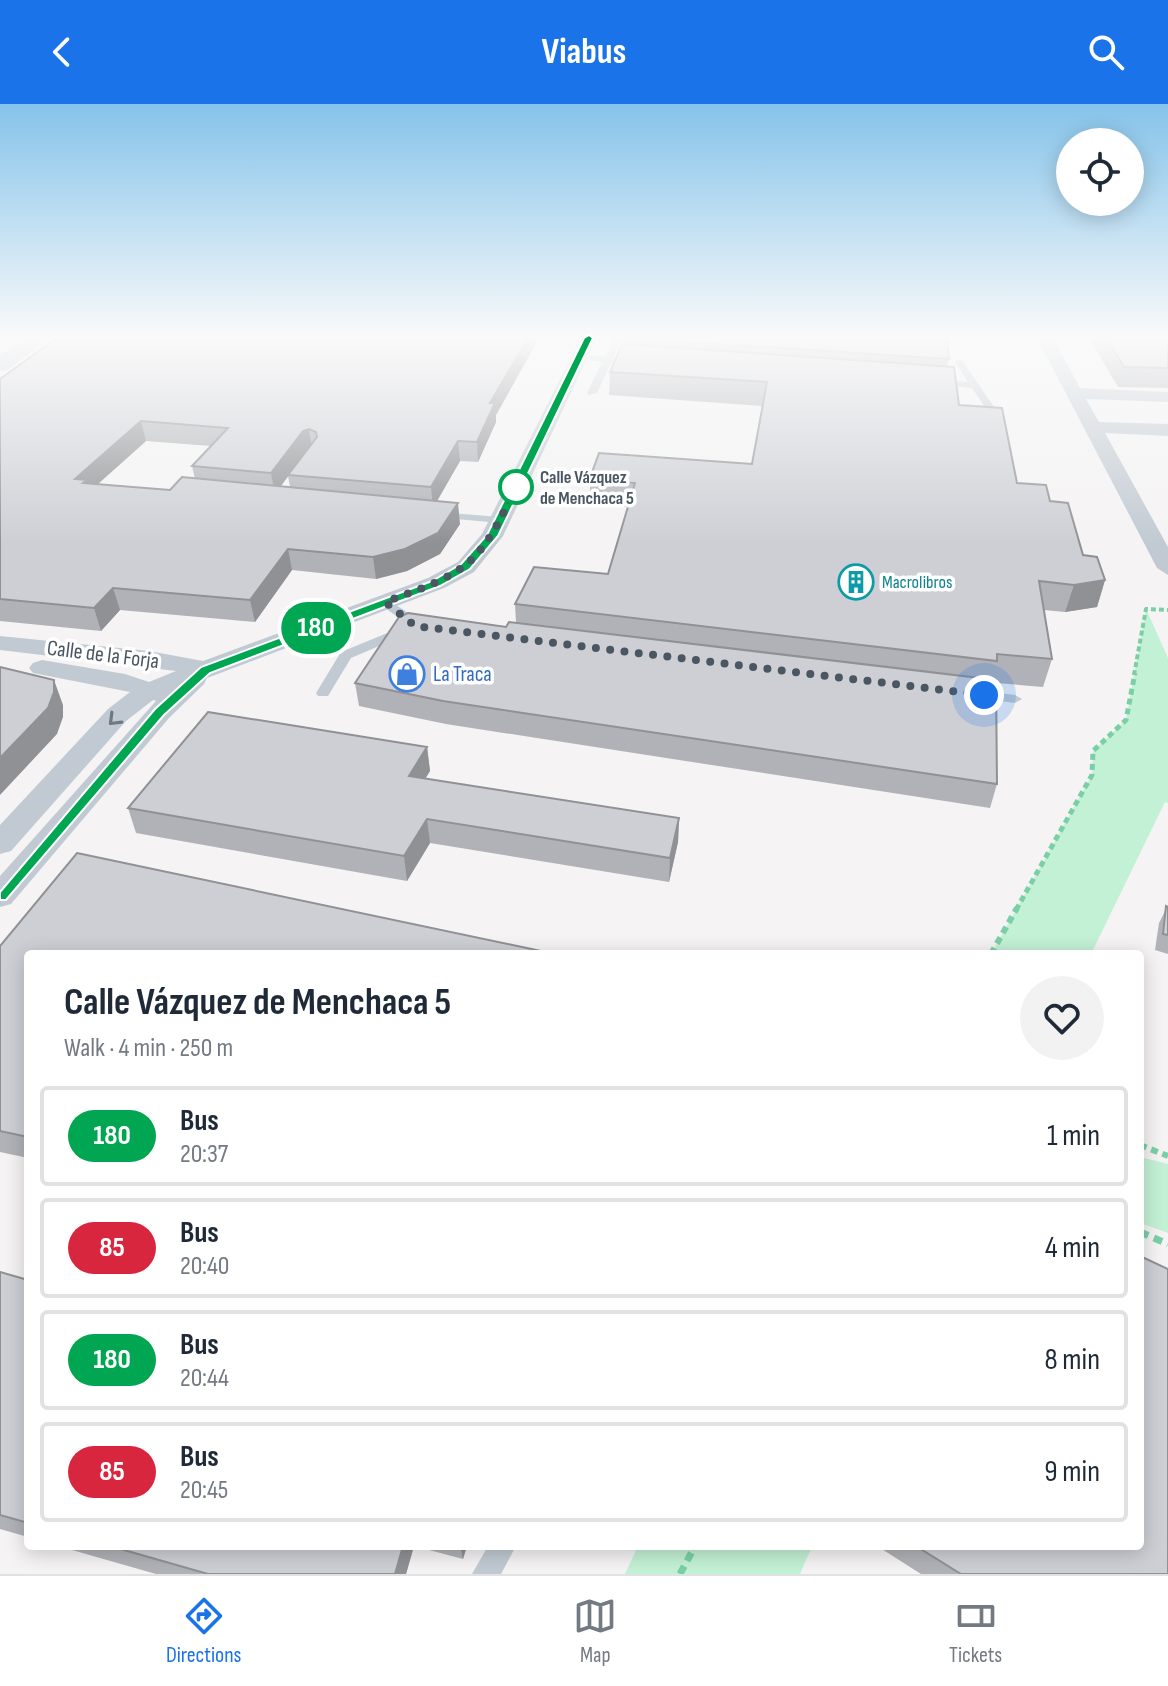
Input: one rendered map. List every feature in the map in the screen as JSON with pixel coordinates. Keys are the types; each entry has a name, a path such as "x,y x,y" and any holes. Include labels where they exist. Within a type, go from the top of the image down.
{"street":[{"path":"0,844 117,715 205,670 436,583 466,567 482,551 500,520 555,407"},
{"path":"1082,407 1165,552"},
{"path":"1093,427 1168,430"},
{"name":"Calle de la Forja","path":"0,643 149,659 205,670"},
{"name":"Calle de la Forja","path":"0,664 82,673 161,694"},
{"path":"0,896 161,694"}],"lane":[{"path":"989,407 998,420"},
{"path":"421,513 500,520"},
{"path":"385,602 415,626"},
{"path":"323,693 346,655 415,626 431,627"},
{"path":"952,691 1015,699"},
{"path":"485,1574 500,1550"}],"path":[{"path":"993,950 1092,775 1093,751 1126,720 1146,609 1168,610"},
{"path":"1144,1147 1168,1156"},
{"path":"1144,1234 1168,1244"},
{"path":"680,1574 693,1550"}],"green space":[{"path":"1146,609 1168,658 1168,803 1165,802 1093,950 993,950 1092,775 1093,751 1126,720"},
{"path":"1144,1158 1168,1164 1168,1233 1144,1224"},
{"path":"636,1550 810,1550 800,1574 625,1574"}],"building":[{"path":"0,407 493,407 477,442 458,441 431,487 288,475 317,437 316,432 309,429 303,431 271,473 192,466 228,428 141,421 75,479 87,480 83,483 170,490 182,477 458,503 438,533 405,549 373,557 288,549 250,600 113,588 94,608 0,599"},
{"name":"Macrolibros","path":"762,407 1002,408 1017,483 1046,485 1050,501 1068,503 1083,555 1097,557 1105,580 1074,585 1039,581 1052,659 997,654 997,661 515,604 534,567 608,574 635,483 590,478 599,453 752,464"},
{"path":"408,613 506,627 509,622 996,680 997,784 443,701 355,683 399,617"},
{"path":"0,667 54,680 54,692 48,708 0,758"},
{"path":"208,712 427,747 409,776 679,818 670,858 427,819 404,856 128,808"},
{"path":"77,853 536,950 24,950 24,1136 0,1131 0,946"},
{"path":"1168,907 1168,935 1163,934"},
{"path":"1144,1258 1168,1269 1168,1574 961,1574 922,1550 1144,1550"},
{"path":"0,1272 24,1279 24,1522 0,1515"},
{"path":"124,1550 402,1550 395,1574 208,1574"}],"bus line":[{"name":"180","path":"0,896 160,712 205,670 436,583 466,567 492,536 555,407"}],"place":[{"name":"Calle Vázquez de Menchaca 5","path":"516,487"},
{"name":"Macrolibros","path":"856,582"},
{"name":"La Traca","path":"407,674"}],"route":[{"path":"516,487 492,536 466,567 436,583 385,602 415,626 984,695"}]}
